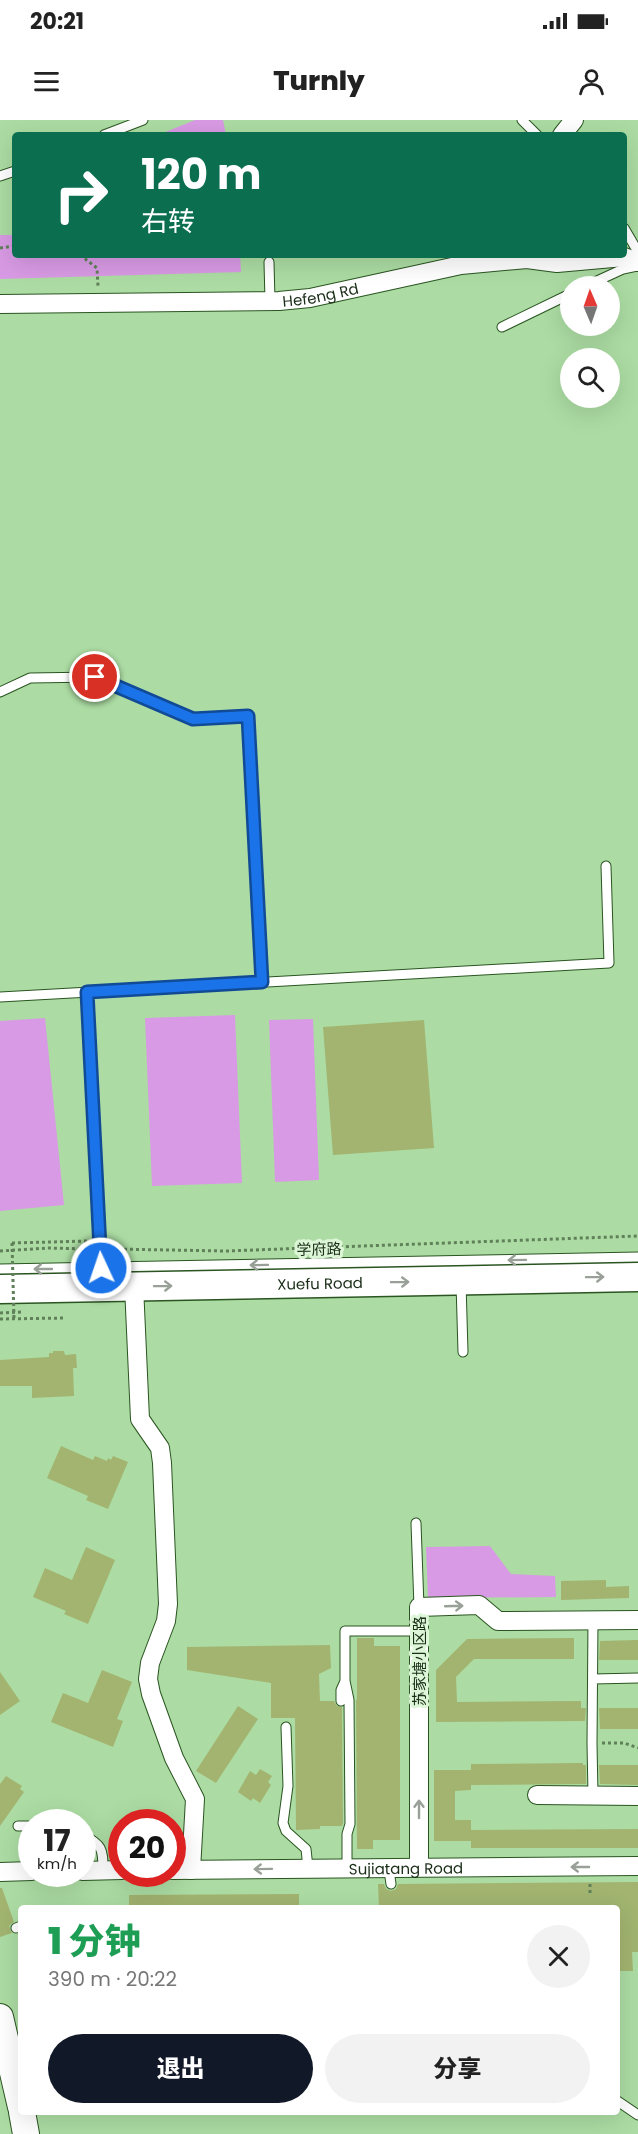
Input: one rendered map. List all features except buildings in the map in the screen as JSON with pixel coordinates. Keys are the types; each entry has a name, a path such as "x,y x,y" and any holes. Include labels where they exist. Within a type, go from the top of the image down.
{"main road":[{"name":"Xuefu Road","path":"0,1289 638,1277"}],"street":[{"path":"564,132 574,120"},
{"name":"Hefeng Rd","path":"0,304 270,301 310,298 461,265 527,259 557,263 613,258"},
{"path":"134,1286 140,1419 160,1448 162,1463 168,1604 166,1621 150,1663 148,1679 151,1694 174,1758 195,1799 191,1870"},
{"name":"苏家塘小区路","path":"419,1868 419,1607 479,1605 498,1621 638,1620"},
{"path":"537,1795 638,1796"},
{"name":"Sujiatang Road","path":"186,1870 638,1866"},
{"path":"0,1872 18,1871"},
{"path":"0,2017 18,2094"},
{"path":"23,2115 26,2134"}],"lane":[{"path":"112,132 143,120"},
{"path":"522,120 534,132"},
{"path":"627,233 638,252"},
{"path":"269,262 270,301"},
{"path":"608,276 638,264"},
{"path":"502,327 560,299"},
{"path":"0,692 30,678 95,677 193,719 248,716 262,982"},
{"path":"0,997 609,963 606,866"},
{"path":"87,992 101,1268"},
{"name":"学府路","path":"0,1269 638,1257"},
{"path":"461,1280 463,1352"},
{"path":"416,1523 419,1607"},
{"path":"593,1620 593,1795"},
{"path":"347,1868 347,1834 350,1824 349,1711 345,1681 345,1631 419,1630"},
{"path":"593,1679 638,1678"},
{"path":"341,1701 341,1690 345,1681"},
{"path":"286,1727 288,1786 283,1823 286,1830 306,1849 308,1868"},
{"path":"96,1842 108,1862"},
{"path":"620,2103 638,2115"}],"path":[{"path":"84,258 97,268 99,303"},
{"path":"0,1251 48,1248 226,1251 638,1236"},
{"path":"14,1319 12,1243 83,1241"},
{"path":"0,1319 66,1318"},
{"path":"592,1743 624,1743 638,1748"}],"shaded area":[{"path":"195,120 223,120 225,132 165,132"},
{"path":"0,235 12,235 12,258 240,258 241,272 0,279"},
{"path":"235,1015 242,1183 152,1186 145,1018"},
{"path":"45,1018 64,1205 0,1211 0,1021"},
{"path":"313,1019 319,1180 275,1182 269,1020"},
{"path":"490,1546 511,1574 555,1576 556,1597 428,1598 426,1547"}],"route":[{"path":"95,677 193,719 248,716 262,982 87,992 101,1268"}]}
